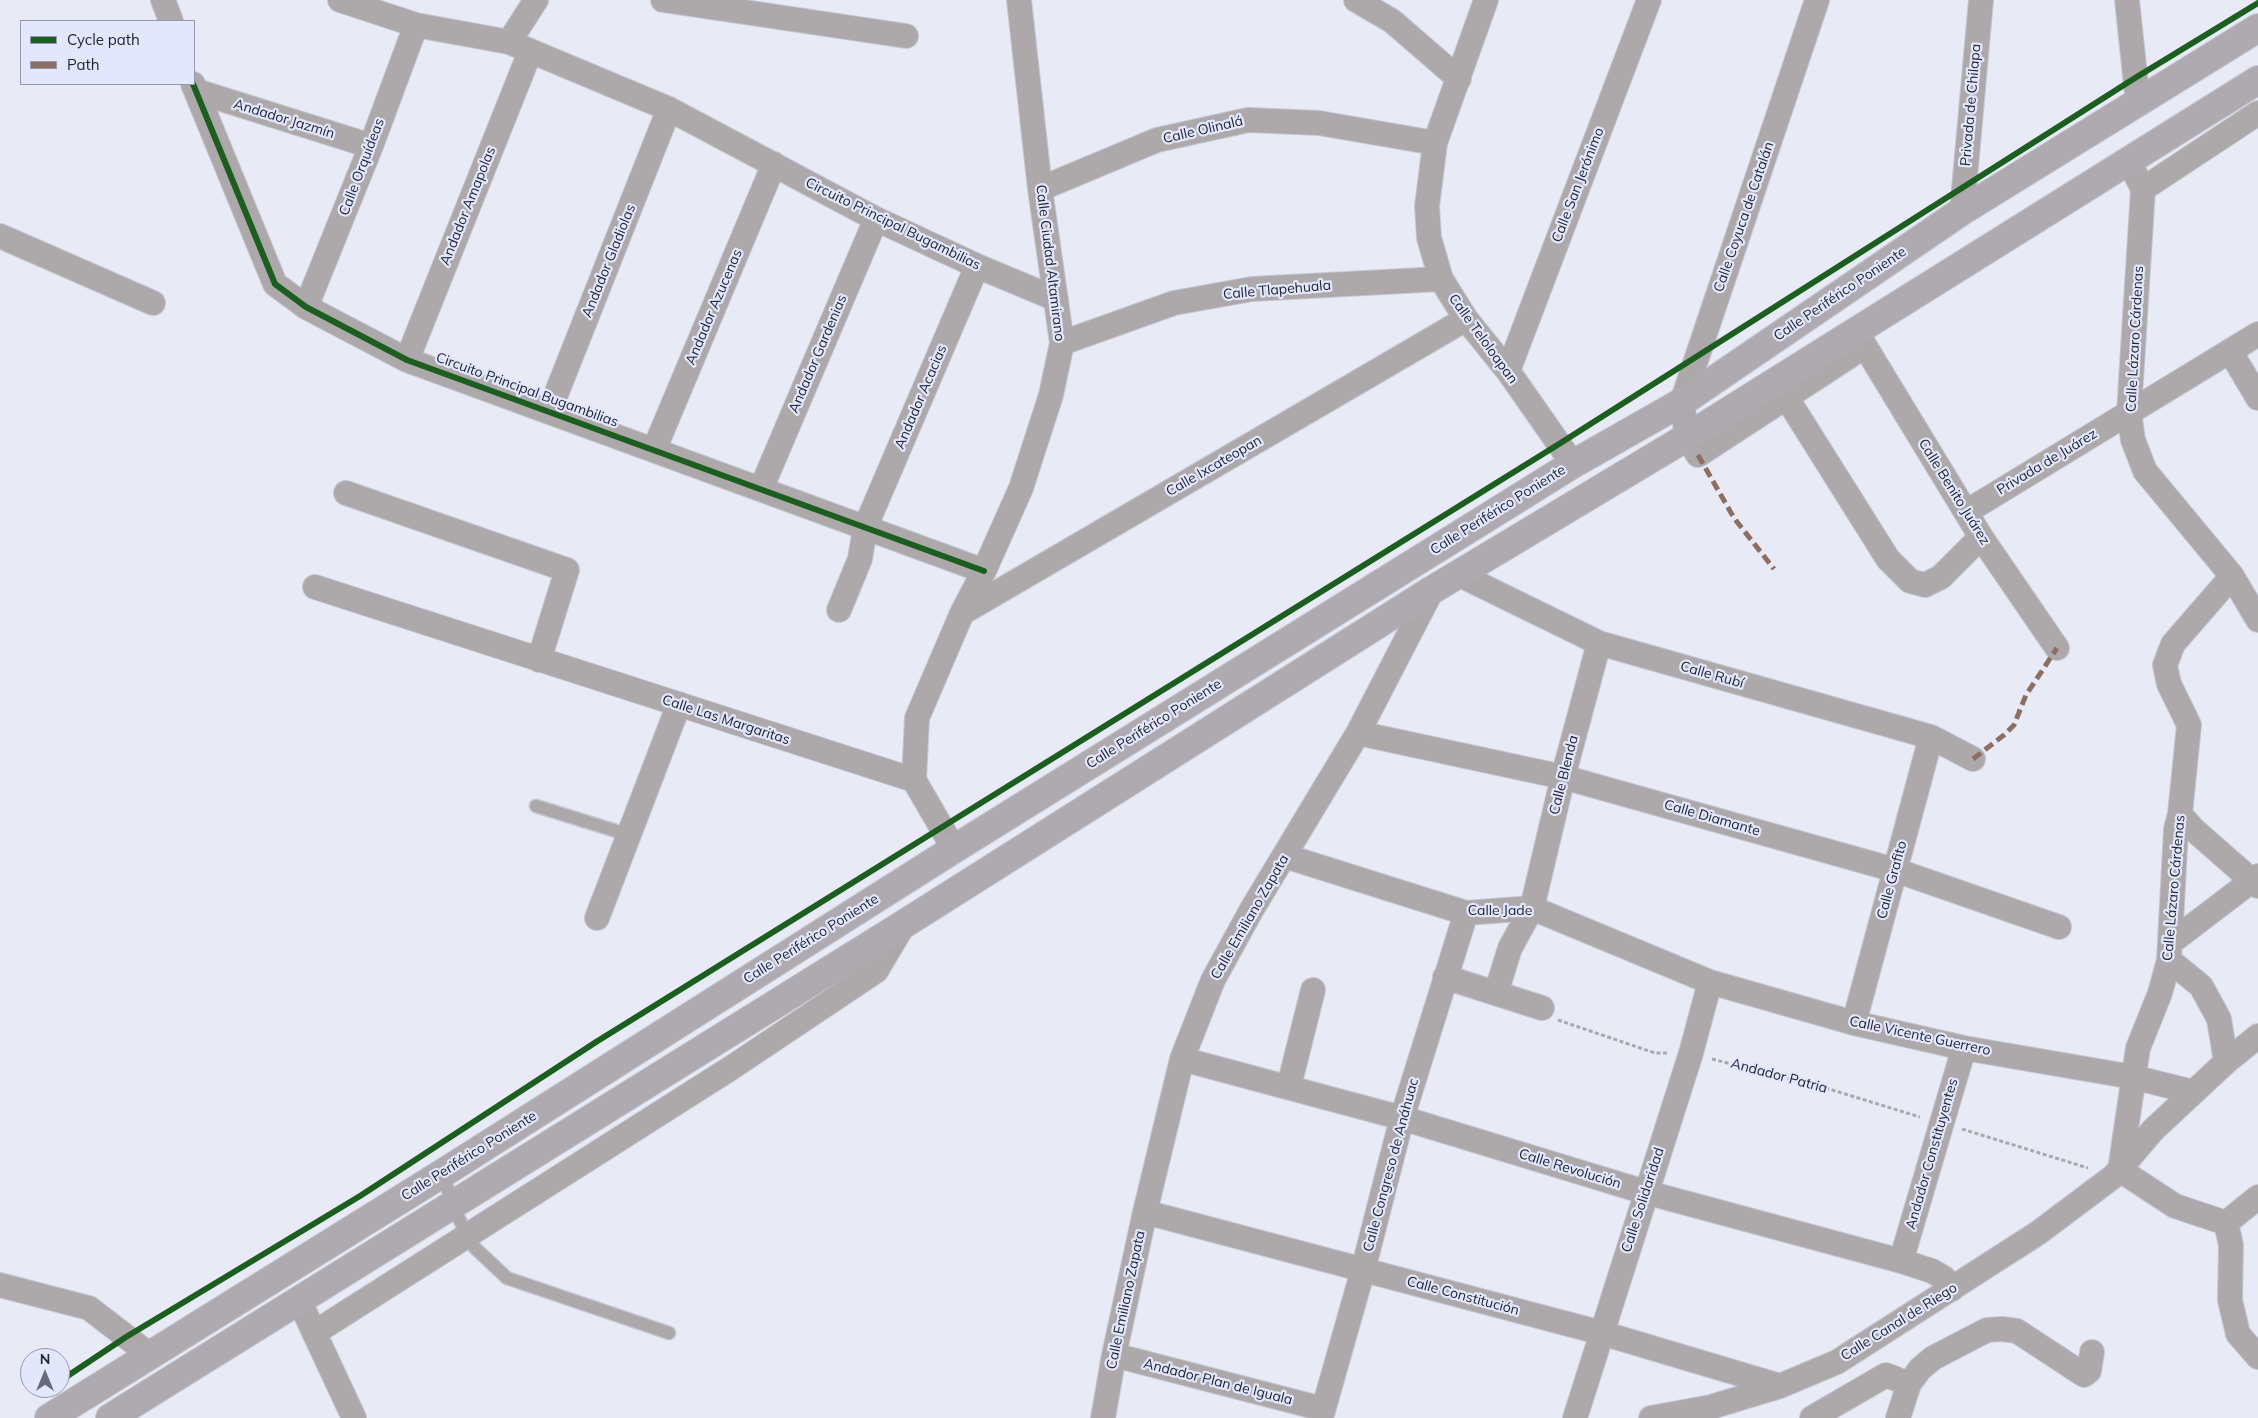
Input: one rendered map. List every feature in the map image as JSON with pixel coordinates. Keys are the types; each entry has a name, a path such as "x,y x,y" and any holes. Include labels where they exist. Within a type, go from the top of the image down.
{"main road":[{"name":"Calle Periférico Poniente","path":"49,1418 954,849 1573,464 1682,402 1962,211 2258,28"},
{"path":"110,1418 904,924 1432,590 1687,437 1781,389 2258,80"}],"street":[{"path":"163,0 171,20"},
{"name":"Circuito Principal Bugambilias","path":"340,0 416,25 520,47 669,109 876,218 977,266 1056,299"},
{"name":"Andador Amapolas","path":"407,360 536,0"},
{"path":"663,0 749,6 906,36"},
{"name":"Calle Ciudad Altamirano","path":"914,780 917,718 962,613 984,571 1021,488 1051,395 1062,343 1040,189 1019,0"},
{"path":"1356,0 1392,21 1460,79"},
{"name":"Calle Teloloapan","path":"1486,0 1460,79 1435,143 1427,206 1429,238 1441,279 1466,319 1508,371 1573,464"},
{"name":"Calle San Jerónimo","path":"1508,371 1649,0"},
{"name":"Calle Coyuca de Catalán","path":"1687,437 1682,402 1817,0"},
{"name":"Privada de Chilapa","path":"1962,211 1981,0"},
{"path":"2127,0 2138,102"},
{"name":"Calle Orquídeas","path":"306,308 372,146 416,25"},
{"name":"Circuito Principal Bugambilias","path":"195,88 275,284 306,308 407,360 984,571"},
{"name":"Andador Jazmín","path":"195,88 372,146"},
{"name":"Andador Gladiolas","path":"549,412 669,109"},
{"path":"2211,110 2228,133"},
{"path":"2129,162 2143,189 2258,113"},
{"name":"Calle Olinalá","path":"1040,189 1157,140 1248,120 1319,123 1435,143"},
{"name":"Andador Azucenas","path":"654,450 774,164"},
{"name":"Calle Lázaro Cárdenas","path":"2143,189 2129,412 2133,440 2145,471 2232,576 2258,620"},
{"name":"Andador Gardenias","path":"761,489 876,218"},
{"path":"0,236 153,303"},
{"name":"Andador Acacias","path":"839,610 860,559 865,528 977,266"},
{"name":"Calle Tlapehuala","path":"1062,343 1174,303 1252,289 1441,279"},
{"name":"Calle Ixcateopan","path":"962,613 1466,319"},
{"name":"Privada de Juárez","path":"1966,512 2258,334"},
{"name":"Calle Benito Juárez","path":"1860,339 1981,537 2057,648"},
{"path":"2230,351 2258,398"},
{"path":"1781,389 1888,559 1910,582 1925,585 1941,577 1981,537"},
{"path":"346,492 567,570 539,660"},
{"name":"Calle Rubí","path":"1458,574 1600,643 1931,737 1972,759"},
{"name":"Calle Lázaro Cárdenas","path":"2117,1173 2138,1048 2160,993 2170,952 2176,829 2180,814 2189,725 2168,684 2165,666 2173,644 2232,576"},
{"name":"Calle Las Margaritas","path":"315,587 914,780"},
{"name":"Calle Emiliano Zapata","path":"1103,1418 1114,1355 1145,1212 1182,1059 1213,980 1252,909 1358,733 1432,590"},
{"name":"Calle Blenda","path":"1496,993 1510,948 1532,908 1563,777 1600,643"},
{"path":"597,918 678,704"},
{"name":"Calle Diamante","path":"1358,733 1563,777 1895,870 2059,927"},
{"name":"Calle Grafito","path":"1854,1022 1931,737"},
{"path":"914,780 954,849"},
{"path":"2180,814 2193,829 2256,881 2170,952 2201,986 2219,1019 2226,1062"},
{"name":"Calle Jade","path":"1285,856 1466,913 1532,908 1710,982"},
{"name":"Calle Congreso de Anáhuac","path":"1322,1413 1363,1270 1402,1118 1466,913"},
{"path":"314,1333 731,1068 876,971 904,924"},
{"path":"1445,977 1542,1008"},
{"name":"Calle Vicente Guerrero","path":"1710,982 1854,1022 1964,1048 2133,1077 2193,1092"},
{"name":"Calle Solidaridad","path":"1575,1418 1645,1192 1691,1053 1710,982"},
{"path":"1289,1086 1313,990"},
{"name":"Calle Canal de Riego","path":"1651,1418 1711,1407 1780,1386 1837,1362 2038,1233 2117,1173 2153,1130 2226,1062 2258,1036"},
{"name":"Andador Constituyentes","path":"1901,1262 1964,1048"},
{"name":"Calle Revolución","path":"1182,1059 1289,1086 1402,1118 1645,1192 1932,1271 1944,1278 1952,1289"},
{"path":"2117,1173 2176,1206 2226,1222"},
{"path":"2226,1222 2258,1197"},
{"name":"Calle Constitución","path":"1145,1212 1602,1333 1780,1386"},
{"path":"2226,1222 2230,1245 2230,1300 2238,1334 2258,1358"},
{"path":"0,1285 89,1308 150,1355"},
{"path":"299,1300 354,1418"},
{"path":"1898,1418 1909,1384 1933,1358 1987,1330 2017,1331 2084,1375 2089,1370 2092,1352"},
{"name":"Andador Plan de Iguala","path":"1114,1355 1322,1413"},
{"path":"1812,1418 1886,1375 1909,1384"}],"lane":[{"path":"536,806 629,835"},
{"path":"443,1172 452,1204 467,1235 475,1248 507,1278 669,1333"}],"marked path":[{"path":"1698,455 1734,518 1774,569"},
{"path":"1973,759 2014,725 2026,695 2057,648"}],"cycle path":[{"path":"70,1374 126,1337 360,1196 596,1042 1559,444 2135,78 2258,3"},
{"path":"193,85 275,284 306,307 407,360 984,571"}]}
